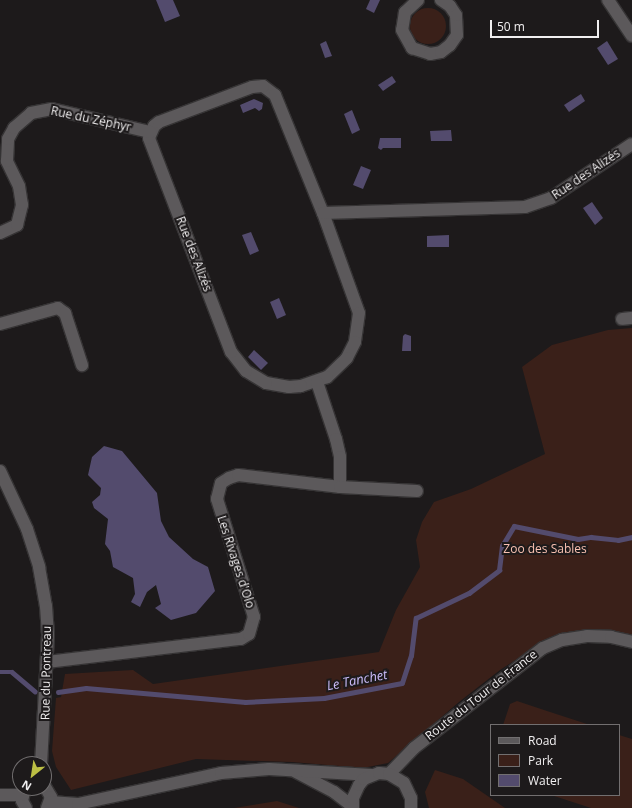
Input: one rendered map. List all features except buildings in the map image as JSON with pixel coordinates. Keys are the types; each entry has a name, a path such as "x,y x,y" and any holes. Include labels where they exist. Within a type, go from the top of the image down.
{"street":[{"path":"418,0 405,12 402,30 412,48 430,54 441,52 450,46 457,35 456,15 442,0"},
{"path":"608,0 632,36"},
{"name":"Rue des Alizés","path":"263,86 275,95 323,213 355,298 358,328 348,358 338,370 317,382 301,386 277,386 255,377 238,363 231,352 151,145 150,132 159,122 252,87 263,86"},
{"name":"Rue du Zéphyr","path":"0,233 17,225 22,205 19,186 7,161 8,139 14,128 31,113 52,109 150,132"},
{"name":"Rue des Alizés","path":"323,213 525,207 551,198 632,144"},
{"path":"0,324 58,308 65,313 82,366"},
{"path":"317,382 336,439 340,457 340,487"},
{"name":"Rue du Pontreau","path":"0,471 28,529 39,567 48,635 41,756"},
{"name":"Les Rivages d'Olo","path":"47,662 240,639 249,634 254,617 217,499 221,483 238,475 340,487 417,491"},
{"name":"Route du Tour de France","path":"389,774 414,748 543,648 562,640 587,636 611,637 632,642"},
{"path":"49,805 78,804 221,773 269,769 372,775 389,774 404,783 409,791 411,808"},
{"path":"293,771 334,792 353,808"},
{"path":"353,808 355,790 364,779 372,775"},
{"path":"0,795 12,793"},
{"path":"22,796 22,801 26,808"}],"green space":[{"path":"432,8 441,13 445,19 445,33 441,39 432,44 424,44 415,39 411,33 410,22 415,13 421,9"},
{"name":"Zoo des Sables","path":"632,328 632,638 595,631 567,632 553,636 500,670 459,702 388,763 363,768 292,762 196,759 71,790 56,767 52,751 56,698 61,697 65,674 133,670 153,684 379,652 396,610 420,567 416,540 422,522 434,502 471,489 545,454 522,367 552,345 608,330"},
{"path":"517,701 587,724 503,724 510,704"},
{"path":"620,735 632,739 632,808 591,808 554,796 620,796"},
{"path":"435,770 463,779 505,808 429,808 425,792"},
{"path":"277,801 299,808 234,808"}],"water":[{"path":"156,0 173,0 180,16 165,22"},
{"path":"370,0 380,0 374,13 366,9"},
{"path":"326,41 332,56 325,58 320,44"},
{"path":"607,41 618,59 608,65 597,48"},
{"path":"392,76 396,82 383,91 378,85"},
{"path":"581,94 585,101 569,112 564,105"},
{"path":"254,99 263,103 262,109 259,111 255,108 243,113 240,105"},
{"path":"352,110 360,130 352,134 344,114"},
{"path":"451,130 452,141 431,141 430,131"},
{"path":"380,138 401,138 401,148 383,148 381,150 378,148"},
{"path":"361,166 371,170 363,189 353,185"},
{"path":"592,202 603,218 595,225 583,208"},
{"path":"251,232 259,251 250,255 242,235"},
{"path":"449,235 449,247 427,247 427,236"},
{"path":"279,298 286,315 277,319 270,302"},
{"path":"405,334 411,336 411,351 402,351 403,336"},
{"path":"254,350 268,363 261,370 248,357"},
{"path":"104,446 122,451 157,493 161,521 169,537 193,559 208,567 215,591 196,613 171,620 155,608 161,604 156,585 147,592 140,607 131,602 135,594 133,578 113,567 110,551 105,544 108,519 94,508 92,502 100,495 101,488 88,475 92,457"}],"waterway":[{"name":"Le Tanchet","path":"58,692 86,688 245,702 324,698 402,683 411,656 416,618 469,593 499,570 502,546 514,526 578,539 591,537 618,540 632,537"},
{"name":"Le Tanchet","path":"0,672 12,672 35,691"}]}
